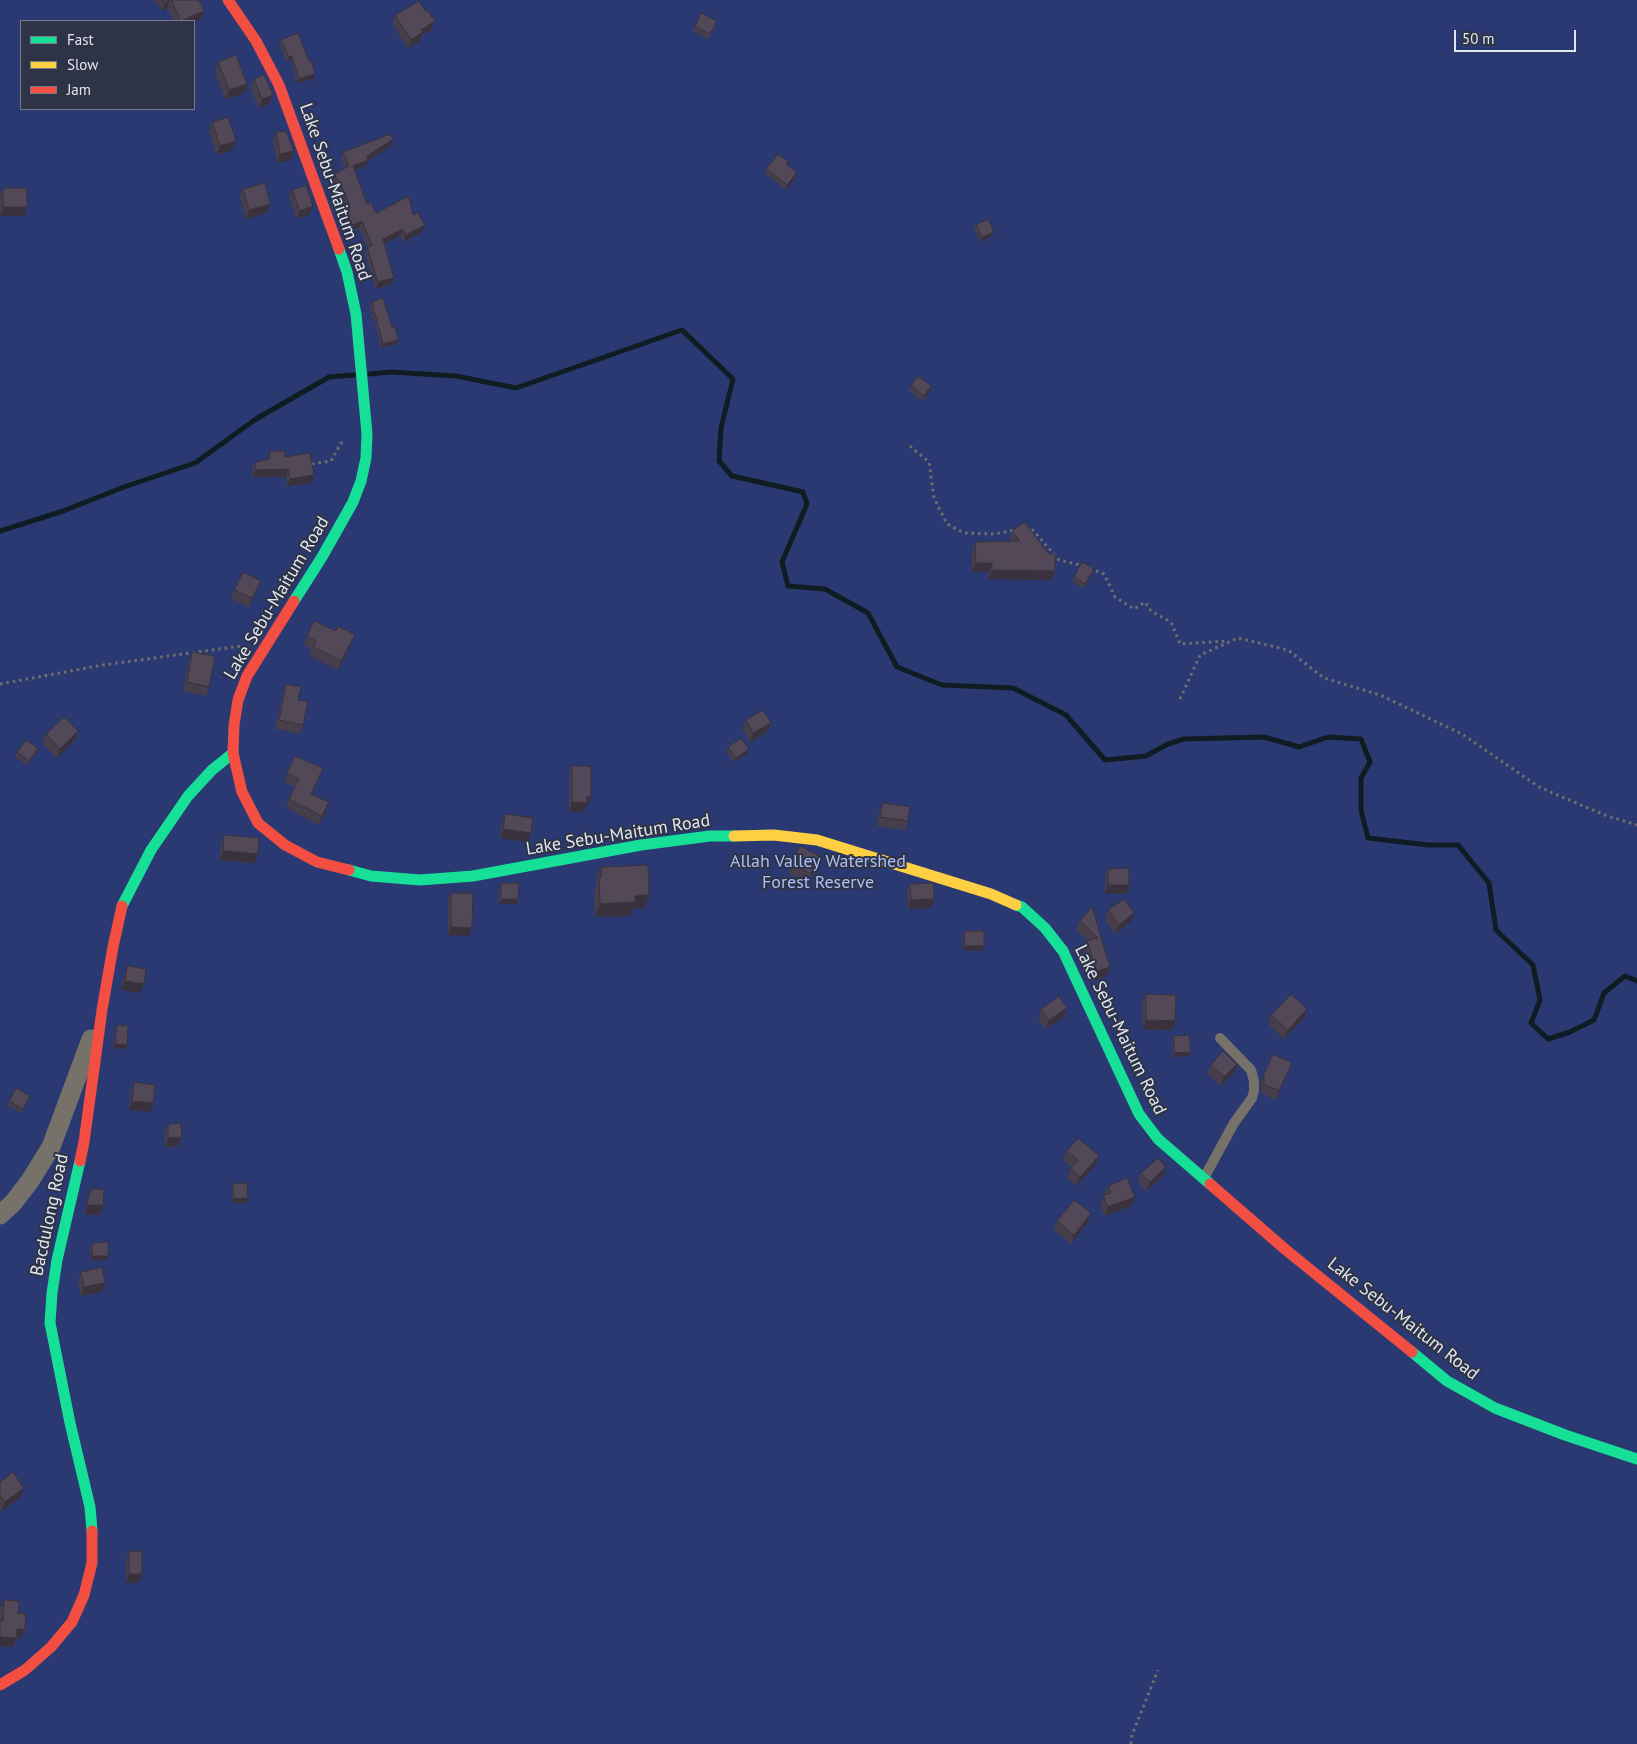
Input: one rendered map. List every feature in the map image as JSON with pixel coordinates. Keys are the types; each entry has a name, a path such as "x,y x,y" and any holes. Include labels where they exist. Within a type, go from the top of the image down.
{"main road":[{"name":"Lake Sebu-Maitum Road","path":"228,0 256,41 279,85 347,272 356,314 367,434 366,458 362,481 353,502 322,557 247,676 238,700 234,725 233,753 242,792 258,823 285,845 317,862 371,876 420,880 473,876 641,845 710,836 774,835 817,840 991,894 1022,907 1045,928 1063,951 1139,1114 1158,1139 1286,1250 1447,1380 1495,1408 1637,1459"},
{"name":"Bacdulong Road","path":"0,1685 25,1670 51,1647 72,1622 84,1595 92,1563 90,1507 70,1423 50,1323 57,1260 85,1134 102,1010 123,903 151,850 188,796 212,770 233,753"}],"street":[{"path":"0,1215 24,1188 51,1147 102,1010"}],"lane":[{"path":"1204,1179 1234,1123 1252,1098 1254,1091 1251,1070 1220,1038"}],"path":[{"path":"312,464 331,462 341,443 367,434"},
{"path":"910,446 929,462 934,498 946,524 964,533 994,534 1031,528 1059,560 1081,564 1104,574 1115,597 1134,609 1145,602 1151,611 1171,622 1180,644 1232,641"},
{"path":"1180,699 1200,655 1238,638 1288,650 1324,678 1380,696 1462,734 1539,787 1608,816 1637,825"},
{"path":"0,684 103,665 268,642"},
{"path":"1131,1744 1132,1735 1158,1670"}],"green space":[{"name":"Allah Valley Watershed Forest Reserve","path":"0,0 1637,0 1637,1744 0,1744"}],"building":[{"path":"171,0 199,0 204,11 181,20"},
{"path":"419,1 435,21 421,30 423,32 411,40 395,15"},
{"path":"701,13 717,21 710,34 695,26"},
{"path":"298,33 309,61 311,60 315,74 299,79 292,56 289,57 281,40"},
{"path":"236,55 247,84 229,90 218,62"},
{"path":"264,75 273,95 262,99 254,79"},
{"path":"228,117 236,141 220,146 212,122"},
{"path":"286,131 294,151 280,154 276,132"},
{"path":"390,134 393,139 367,156 368,160 353,166 367,204 371,202 376,213 409,196 413,215 418,213 425,225 406,235 403,229 383,239 394,278 378,282 367,247 372,245 362,221 352,225 346,209 350,208 344,191 334,174 349,166 343,152"},
{"path":"778,154 788,161 786,164 796,172 787,185 766,169"},
{"path":"265,183 270,204 249,210 243,189"},
{"path":"306,185 313,206 300,211 292,190"},
{"path":"3,188 27,188 27,207 3,207"},
{"path":"988,219 994,232 982,237 976,225"},
{"path":"383,298 392,327 395,326 398,340 383,344 372,302"},
{"path":"918,376 931,386 924,396 911,386"},
{"path":"270,451 285,451 285,457 310,453 314,475 290,479 288,469 256,470 255,462 270,459"},
{"path":"1024,522 1049,554 1055,554 1055,571 992,570 992,563 976,563 975,542 1020,541 1012,531"},
{"path":"1082,562 1094,569 1085,584 1074,577"},
{"path":"243,572 261,581 252,598 234,590"},
{"path":"314,621 336,631 338,626 355,635 341,661 313,647 316,641 307,636"},
{"path":"192,652 215,656 209,687 187,682"},
{"path":"286,684 301,687 298,700 308,702 303,725 279,720"},
{"path":"763,710 771,723 753,733 746,720"},
{"path":"64,717 78,731 60,749 46,734"},
{"path":"741,738 749,749 736,758 728,747"},
{"path":"26,740 38,748 29,761 17,752"},
{"path":"295,756 323,768 311,794 329,802 322,816 289,799 299,779 287,773"},
{"path":"572,766 591,766 591,797 587,797 587,803 572,802"},
{"path":"883,803 910,807 908,821 880,817"},
{"path":"505,814 533,818 531,833 503,829"},
{"path":"224,835 259,838 258,854 223,851"},
{"path":"800,846 820,856 811,874 791,864"},
{"path":"648,865 649,895 635,896 635,902 600,904 599,878 601,878 601,867"},
{"path":"1129,868 1129,885 1108,885 1108,869"},
{"path":"501,883 519,883 518,899 501,899"},
{"path":"934,883 934,899 911,900 910,884"},
{"path":"451,893 473,893 472,928 451,927"},
{"path":"1124,899 1134,913 1119,925 1108,910"},
{"path":"1092,907 1110,967 1097,971 1087,941 1098,938 1080,921"},
{"path":"965,931 984,931 984,946 964,946"},
{"path":"127,966 146,969 144,984 125,981"},
{"path":"1146,994 1176,995 1175,1021 1146,1020"},
{"path":"1291,994 1307,1009 1288,1030 1271,1015"},
{"path":"1059,996 1067,1008 1049,1020 1041,1009"},
{"path":"117,1025 128,1026 127,1045 115,1044"},
{"path":"1189,1035 1191,1052 1175,1053 1173,1036"},
{"path":"1223,1051 1237,1064 1224,1077 1211,1065"},
{"path":"1273,1054 1292,1063 1279,1091 1264,1084 1264,1074"},
{"path":"134,1082 155,1085 153,1103 132,1101"},
{"path":"16,1088 30,1096 23,1109 9,1101"},
{"path":"181,1123 182,1137 168,1138 168,1124"},
{"path":"1078,1138 1099,1156 1080,1177 1070,1169 1078,1160 1067,1151"},
{"path":"1158,1158 1166,1167 1150,1182 1141,1173"},
{"path":"1127,1178 1135,1197 1108,1207 1103,1195 1111,1193 1108,1186"},
{"path":"247,1183 248,1198 234,1199 233,1184"},
{"path":"91,1189 104,1189 103,1205 87,1205"},
{"path":"1074,1200 1091,1213 1074,1235 1057,1221"},
{"path":"108,1242 108,1256 92,1256 92,1243"},
{"path":"102,1267 105,1283 84,1287 81,1272"},
{"path":"13,1472 24,1488 5,1502 0,1495 0,1482"},
{"path":"129,1551 142,1551 142,1574 129,1574"},
{"path":"4,1600 19,1601 18,1613 26,1614 25,1630 17,1629 17,1638 0,1637 0,1621 3,1621"}],"waterway":[{"path":"370,374 391,372 456,376 516,388 682,330 733,379 721,428 719,461 732,476 803,492 807,504 782,562 788,586 825,589 868,613 897,667 942,685 1013,688 1066,715 1105,760 1146,756 1168,744 1184,739 1264,737 1299,747 1328,737 1361,739 1370,762 1361,778 1361,810 1368,838 1428,845 1458,845 1489,883 1496,930 1533,965 1540,1000 1531,1023 1548,1039 1570,1032 1594,1020 1604,993 1625,976 1637,981"},
{"path":"0,531 63,511 124,487 195,463 256,419 329,377 354,375"}],"traffic: fast":[{"path":"294,601 322,557 353,502 361,481 366,458 367,434 356,314 347,272 339,249"},
{"path":"122,906 151,850 188,796 212,770 233,753"},
{"path":"349,870 371,876 420,880 473,876 641,845 710,836 734,836"},
{"path":"1016,905 1022,907 1045,928 1063,951 1139,1114 1158,1139 1210,1184"},
{"path":"80,1161 57,1260 50,1323 70,1423 90,1507 92,1531"},
{"path":"1412,1352 1447,1381 1495,1408 1565,1435 1637,1459"}],"traffic: slow":[{"path":"734,836 774,835 817,840 991,894 1016,905"}],"traffic: jam":[{"path":"228,0 256,41 279,85 339,249"},
{"path":"294,601 247,676 238,700 234,725 233,753 242,792 258,823 285,845 317,862 349,870"},
{"path":"80,1161 102,1010 122,906"},
{"path":"1210,1184 1286,1250 1412,1352"},
{"path":"0,1685 25,1670 51,1647 72,1622 84,1595 92,1563 92,1531"}]}
